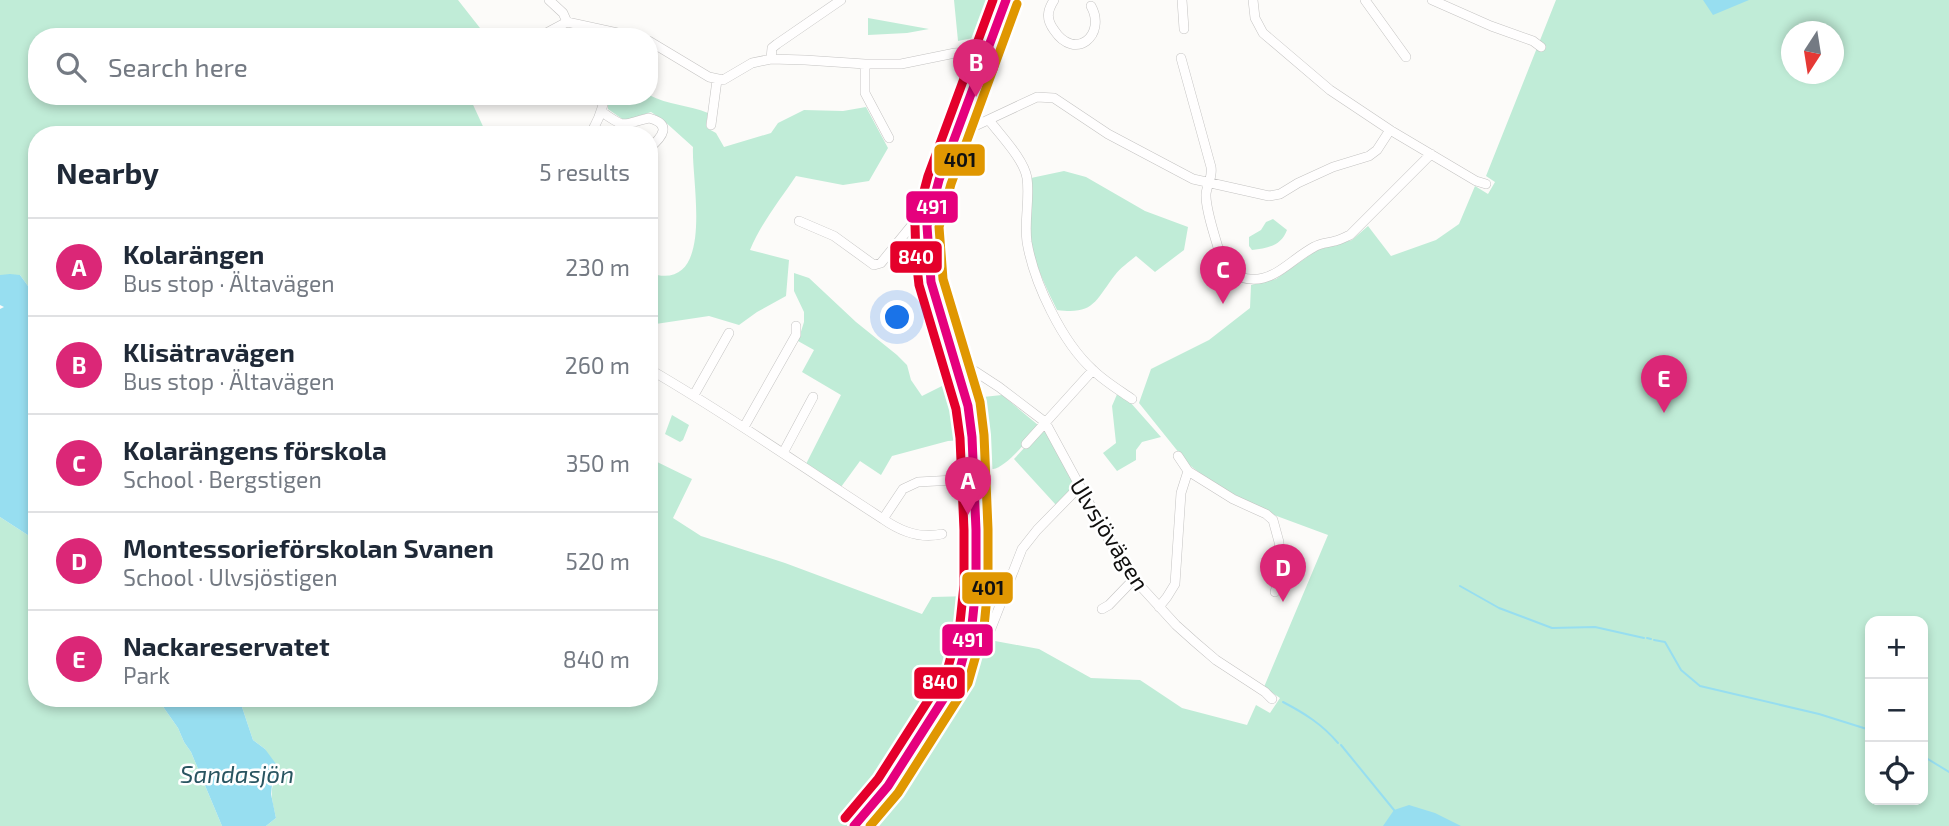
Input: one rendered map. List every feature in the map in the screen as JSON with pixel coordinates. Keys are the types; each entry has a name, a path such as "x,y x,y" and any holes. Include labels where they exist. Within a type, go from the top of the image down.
{"main road":[{"path":"854,826 888,786 929,724 962,665 972,625 976,586 976,530 972,437 968,407 931,282 927,226 939,180 1006,0"}],"street":[{"path":"549,0 563,13 567,22"},
{"path":"771,59 772,48 841,0"},
{"path":"1054,0 1047,13 1049,24 1063,42 1072,45 1087,39 1095,28 1095,14 1091,6"},
{"path":"1182,0 1184,29"},
{"path":"1253,0 1255,18 1263,33 1330,90 1390,130 1476,181 1486,184"},
{"path":"1365,0 1406,57"},
{"path":"1432,0 1533,41 1541,47"},
{"path":"556,28 567,22 595,28"},
{"path":"658,46 717,80 723,80 752,62 771,59 901,64 954,53 985,51"},
{"path":"1181,58 1211,167 1212,174 1206,194 1209,210 1225,270 1234,276 1259,278 1278,273 1315,246 1335,242 1350,235 1432,154"},
{"path":"865,64 865,93 889,138"},
{"path":"711,125 717,80"},
{"path":"961,122 975,126 1037,97 1054,98 1108,134 1193,179 1269,196 1280,194 1334,167 1368,156 1377,150 1390,130"},
{"path":"596,126 603,105"},
{"path":"602,111 620,125 649,118 660,122 664,132 658,141"},
{"path":"989,120 1020,160 1027,176 1027,241 1036,276 1065,335 1093,370 1132,399"},
{"path":"799,221 834,236 874,265 881,263 912,225 927,226"},
{"path":"744,427 796,335 796,326"},
{"path":"694,395 729,333"},
{"name":"Ulvsjövägen","path":"957,366 973,370 1045,422 1079,487 1134,579 1195,642 1272,699"},
{"path":"1026,444 1093,370"},
{"path":"658,374 744,427 898,530 913,534 942,534"},
{"path":"783,453 813,397"},
{"path":"1178,456 1188,471 1273,520 1279,542 1281,570 1275,592"},
{"path":"1159,607 1175,584 1181,493 1188,471"},
{"path":"883,519 904,489 918,482 973,479"},
{"path":"988,636 1022,549 1079,487"},
{"path":"1102,609 1134,579"}],"green space":[{"path":"0,0 458,0 480,28 28,28 28,105 473,105 483,126 28,126 28,286 20,275 0,275"},
{"path":"954,0 997,0 983,36 958,41"},
{"path":"1556,0 1949,0 1949,826 871,826 881,817 972,674 979,638 986,644 995,641 1039,649 1091,678 1140,680 1182,708 1247,725 1256,705 1270,713 1280,698 1264,687 1328,535 1274,515 1232,494 1188,464 1139,403 1151,369 1209,340 1250,308 1251,285 1276,279 1317,250 1352,240 1368,226 1391,256 1436,240 1459,224 1475,186 1488,194 1495,182 1486,176"},
{"path":"868,18 929,29 868,35"},
{"path":"658,99 693,108 708,113 707,128 716,133 724,147 771,133 778,123 804,110 843,111 866,107 888,148 869,181 843,185 796,176 765,221 750,250 789,260 786,296 739,325 709,316 658,324 658,274 670,275 684,267 692,252 696,231 693,147 651,112 625,121 608,109 608,105 658,105"},
{"path":"1064,171 1086,177 1145,211 1188,227 1184,250 1155,272 1136,256 1117,272 1092,304 1079,310 1057,310 1040,274 1031,243 1031,178"},
{"path":"1273,219 1287,230 1281,240 1273,245 1252,250 1249,237"},
{"path":"794,273 809,278 856,322 897,355 907,365 911,380 922,396 952,381 961,407 964,440 948,441 892,456 881,475 860,461 841,487 806,464 841,395 802,372 814,350 798,341 804,312 794,291"},
{"path":"971,375 979,379 983,397 1002,395 1038,425 1012,457 993,469 977,462 963,379"},
{"path":"1118,392 1161,437 1142,442 1136,450 1136,460 1117,471 1103,453 1116,443 1112,406"},
{"path":"672,415 689,425 680,442 665,434"},
{"path":"1041,430 1046,432 1075,485 1056,505 1014,459"},
{"path":"658,462 692,479 673,518 701,536 785,563 922,614 932,597 972,596 961,652 939,701 900,761 850,826 266,826 276,818 272,792 276,778 265,749 253,740 242,707 658,707"},
{"path":"0,517 28,535 28,707 163,707 191,752 222,826 0,826"}],"water":[{"path":"1703,0 1749,0 1713,15"},
{"path":"0,275 20,275 28,286 28,535 0,517 0,309 4,307 0,305"},
{"name":"Sandasjön","path":"163,707 242,707 253,740 265,749 276,764 276,778 271,794 276,818 266,826 222,826 178,728"},
{"path":"1409,805 1435,813 1461,826 1383,826 1394,810"}],"waterway":[{"path":"1460,586 1499,608 1552,628 1595,627 1644,638"},
{"path":"1647,638 1651,639"},
{"path":"1654,640 1665,642 1681,670 1700,686 1819,714 1865,728"},
{"path":"1283,702 1326,730 1338,743"},
{"path":"1341,745 1394,810"},
{"path":"1928,759 1949,772"}],"transit line":[{"name":"840","path":"845,818 878,779 947,671 960,623 964,585 960,438 956,409 919,285 915,225 928,176 993,0"},
{"name":"491","path":"854,826 888,786 958,676 972,625 976,586 972,437 968,406 931,282 927,226 939,180 1006,0"},
{"name":"401","path":"870,826 898,793 968,683 984,627 988,586 984,435 980,402 943,279 939,227 951,184 1017,4"}],"place":[{"name":"Klisätravägen","path":"976,97"},
{"name":"Kolarängens förskola","path":"1223,304"},
{"name":"Nackareservatet","path":"1664,413"},
{"name":"Kolarängen","path":"968,515"},
{"name":"Montessorieförskolan Svanen","path":"1283,602"}]}
